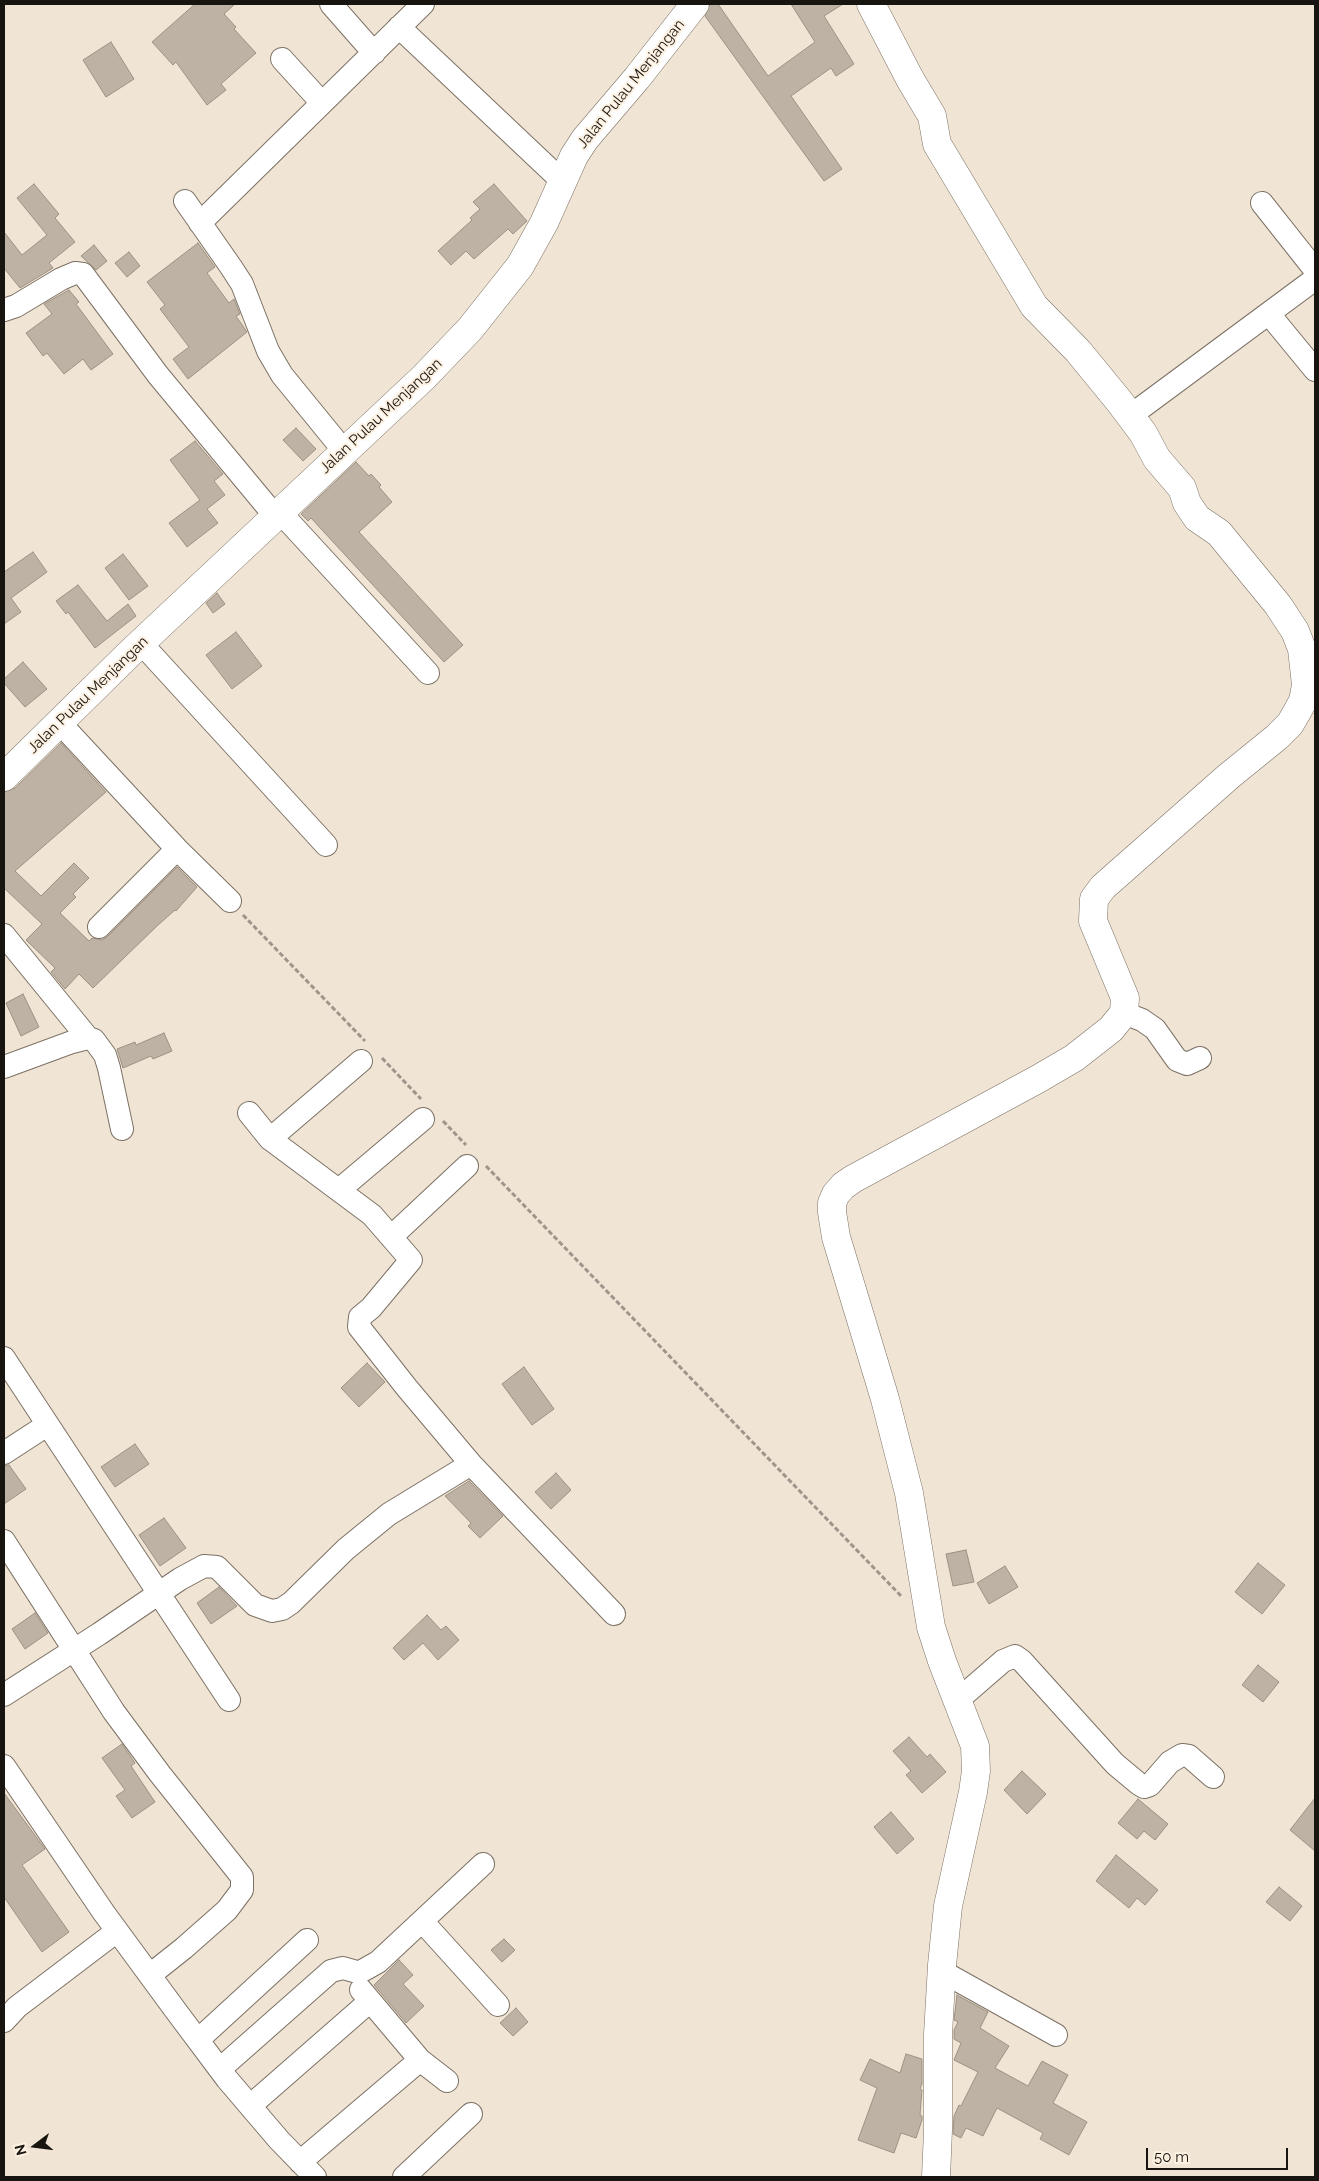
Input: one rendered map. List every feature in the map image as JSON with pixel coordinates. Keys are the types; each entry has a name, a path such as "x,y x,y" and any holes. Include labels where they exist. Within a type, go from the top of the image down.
{"street":[{"path":"330,4 374,52"},
{"path":"200,223 423,4"},
{"name":"Jalan Pulau Menjangan","path":"4,777 141,643 424,377 482,314 520,266 544,223 562,181 585,139 638,78 695,4"},
{"path":"872,4 910,79 932,116 935,137 942,153 1027,295 1042,316 1078,351 1100,377 1143,433 1157,459 1182,488 1191,511 1197,518 1219,533 1278,605 1295,631 1306,667 1306,685 1303,700 1284,731 1104,887 1094,899 1093,921 1125,998 1124,1013 1111,1030 1074,1058 853,1178 836,1194 832,1203 836,1237 909,1493 932,1627 942,1661 974,1746 976,1771 963,1844 948,1906 938,2034 936,2177"},
{"path":"399,27 562,181"},
{"path":"282,58 322,103"},
{"path":"185,202 242,284 268,351 282,376 344,451"},
{"path":"1262,203 1315,270"},
{"path":"4,310 16,306 61,279 75,273 83,274 164,382 278,514 428,673"},
{"path":"1130,416 1315,279"},
{"path":"1269,314 1315,370"},
{"path":"141,643 326,845"},
{"path":"60,722 177,849 230,902"},
{"path":"99,927 177,849"},
{"path":"4,936 88,1038 100,1047 105,1054 122,1129"},
{"path":"1124,1013 1142,1020 1155,1029 1177,1060 1187,1064 1200,1058"},
{"path":"4,1067 88,1038"},
{"path":"270,1139 369,1053"},
{"path":"249,1112 270,1139 372,1215 411,1260 371,1308 360,1316 359,1327 471,1464 614,1614"},
{"path":"339,1190 429,1113"},
{"path":"391,1237 471,1157"},
{"path":"4,1358 229,1700"},
{"path":"4,1453 47,1425"},
{"path":"4,1696 194,1571 210,1565 217,1567 255,1605 272,1611 282,1609 291,1603 346,1549 389,1514 471,1464"},
{"path":"4,1541 120,1720 242,1877 242,1890 227,1910 150,1976"},
{"path":"958,1700 1006,1658 1015,1656 1022,1661 1115,1764 1139,1784 1144,1787 1150,1785 1170,1762 1182,1755 1189,1756 1213,1776"},
{"path":"4,1766 37,1817 150,1976 220,2069 307,2170 420,2060"},
{"path":"220,2069 331,1971 338,1968 357,1972 368,1968 483,1864"},
{"path":"422,1921 498,2005"},
{"path":"4,2021 17,2007 117,1931"},
{"path":"198,2040 307,1940"},
{"path":"349,1970 369,2002 420,2060 447,2081"},
{"path":"943,1972 1056,2035"},
{"path":"250,2106 369,2002"},
{"path":"404,2177 471,2114"}],"path":[{"path":"230,902 369,1053 904,1598"}],"building":[{"path":"195,4 235,4 224,14 236,27 234,29 256,53 221,84 226,90 207,105 176,62 173,65 152,42"},
{"path":"710,4 718,4 768,76 815,42 791,4 843,4 824,16 854,64 836,76 831,68 791,96 842,169 824,181 705,16"},
{"path":"111,42 134,79 106,97 83,60"},
{"path":"34,184 59,214 55,218 75,242 49,263 53,268 20,288 4,268 4,232 22,255 47,235 17,198"},
{"path":"494,184 527,221 513,234 508,229 474,259 466,251 451,265 438,251 472,220 470,218 480,209 473,202"},
{"path":"198,243 215,267 207,273 229,303 234,299 240,314 236,316 247,332 188,379 173,359 189,347 160,309 165,305 147,282"},
{"path":"94,245 107,261 96,270 81,256"},
{"path":"129,252 140,266 127,277 115,263"},
{"path":"69,290 79,302 76,304 113,354 91,370 83,359 64,374 47,353 43,356 26,333 52,314 44,304"},
{"path":"296,428 316,449 303,461 283,440"},
{"path":"195,441 223,474 214,481 225,495 207,509 218,523 187,547 169,523 200,500 170,460"},
{"path":"356,462 369,476 371,474 381,485 379,487 392,502 359,532 463,645 444,662 311,518 308,521 301,514"},
{"path":"33,552 47,572 11,598 21,612 4,624 4,572"},
{"path":"123,554 148,586 129,600 105,568"},
{"path":"78,585 107,621 128,604 136,616 95,648 68,612 66,614 56,601"},
{"path":"217,593 225,604 213,613 206,603"},
{"path":"236,632 262,666 232,689 206,655"},
{"path":"23,662 47,689 25,707 4,683 4,679"},
{"path":"61,743 106,792 15,871 41,896 74,863 89,878 73,894 76,897 60,913 89,941 92,938 102,940 108,936 177,867 197,887 176,911 157,926 93,988 79,974 65,989 51,972 55,968 26,940 42,924 4,888 4,792 15,788"},
{"path":"23,994 39,1027 21,1036 6,1003"},
{"path":"164,1033 172,1051 153,1059 151,1056 123,1068 117,1049 135,1042 136,1045"},
{"path":"367,1363 385,1382 359,1407 341,1388"},
{"path":"524,1367 554,1409 532,1425 502,1384"},
{"path":"135,1444 149,1464 115,1487 101,1467"},
{"path":"9,1465 26,1489 4,1504 4,1466"},
{"path":"556,1473 571,1490 551,1509 535,1492"},
{"path":"469,1481 503,1516 480,1538 468,1526 471,1523 445,1496"},
{"path":"164,1518 186,1548 160,1566 139,1535"},
{"path":"966,1550 974,1582 953,1586 946,1554"},
{"path":"1258,1563 1285,1585 1262,1614 1235,1592"},
{"path":"1005,1566 1018,1587 989,1604 977,1583"},
{"path":"219,1587 237,1606 211,1624 197,1603"},
{"path":"35,1613 48,1633 25,1649 12,1629"},
{"path":"427,1615 441,1630 446,1626 459,1640 438,1660 423,1643 404,1660 393,1648"},
{"path":"1258,1665 1279,1682 1263,1702 1242,1685"},
{"path":"909,1737 927,1757 930,1754 946,1772 922,1793 906,1775 911,1771 893,1751"},
{"path":"122,1744 135,1763 131,1766 155,1802 132,1818 116,1796 125,1790 102,1758"},
{"path":"1022,1771 1046,1794 1027,1814 1004,1790"},
{"path":"4,1793 45,1849 22,1865 69,1932 42,1952 4,1897"},
{"path":"1315,1798 1315,1851 1290,1830"},
{"path":"1138,1799 1168,1824 1155,1840 1144,1831 1137,1839 1118,1823"},
{"path":"891,1812 914,1839 897,1854 874,1827"},
{"path":"1116,1855 1158,1890 1145,1905 1137,1898 1129,1908 1096,1881"},
{"path":"1279,1887 1302,1906 1290,1921 1266,1902"},
{"path":"504,1939 515,1950 502,1962 491,1950"},
{"path":"399,1960 413,1975 403,1984 424,2006 406,2023 374,1985"},
{"path":"957,1995 988,2012 980,2028 1009,2046 995,2068 1028,2086 1042,2061 1068,2075 1053,2103 1087,2122 1069,2155 1040,2139 1043,2133 997,2108 983,2136 966,2128 961,2138 953,2134 954,2116 978,2072 954,2060 961,2043 954,2039 954,2030 958,2022 954,2020"},
{"path":"516,2008 528,2022 513,2036 500,2023"},
{"path":"906,2054 922,2059 920,2115 922,2120 916,2138 901,2133 894,2153 858,2140 877,2088 860,2080 870,2059 900,2073"}]}
